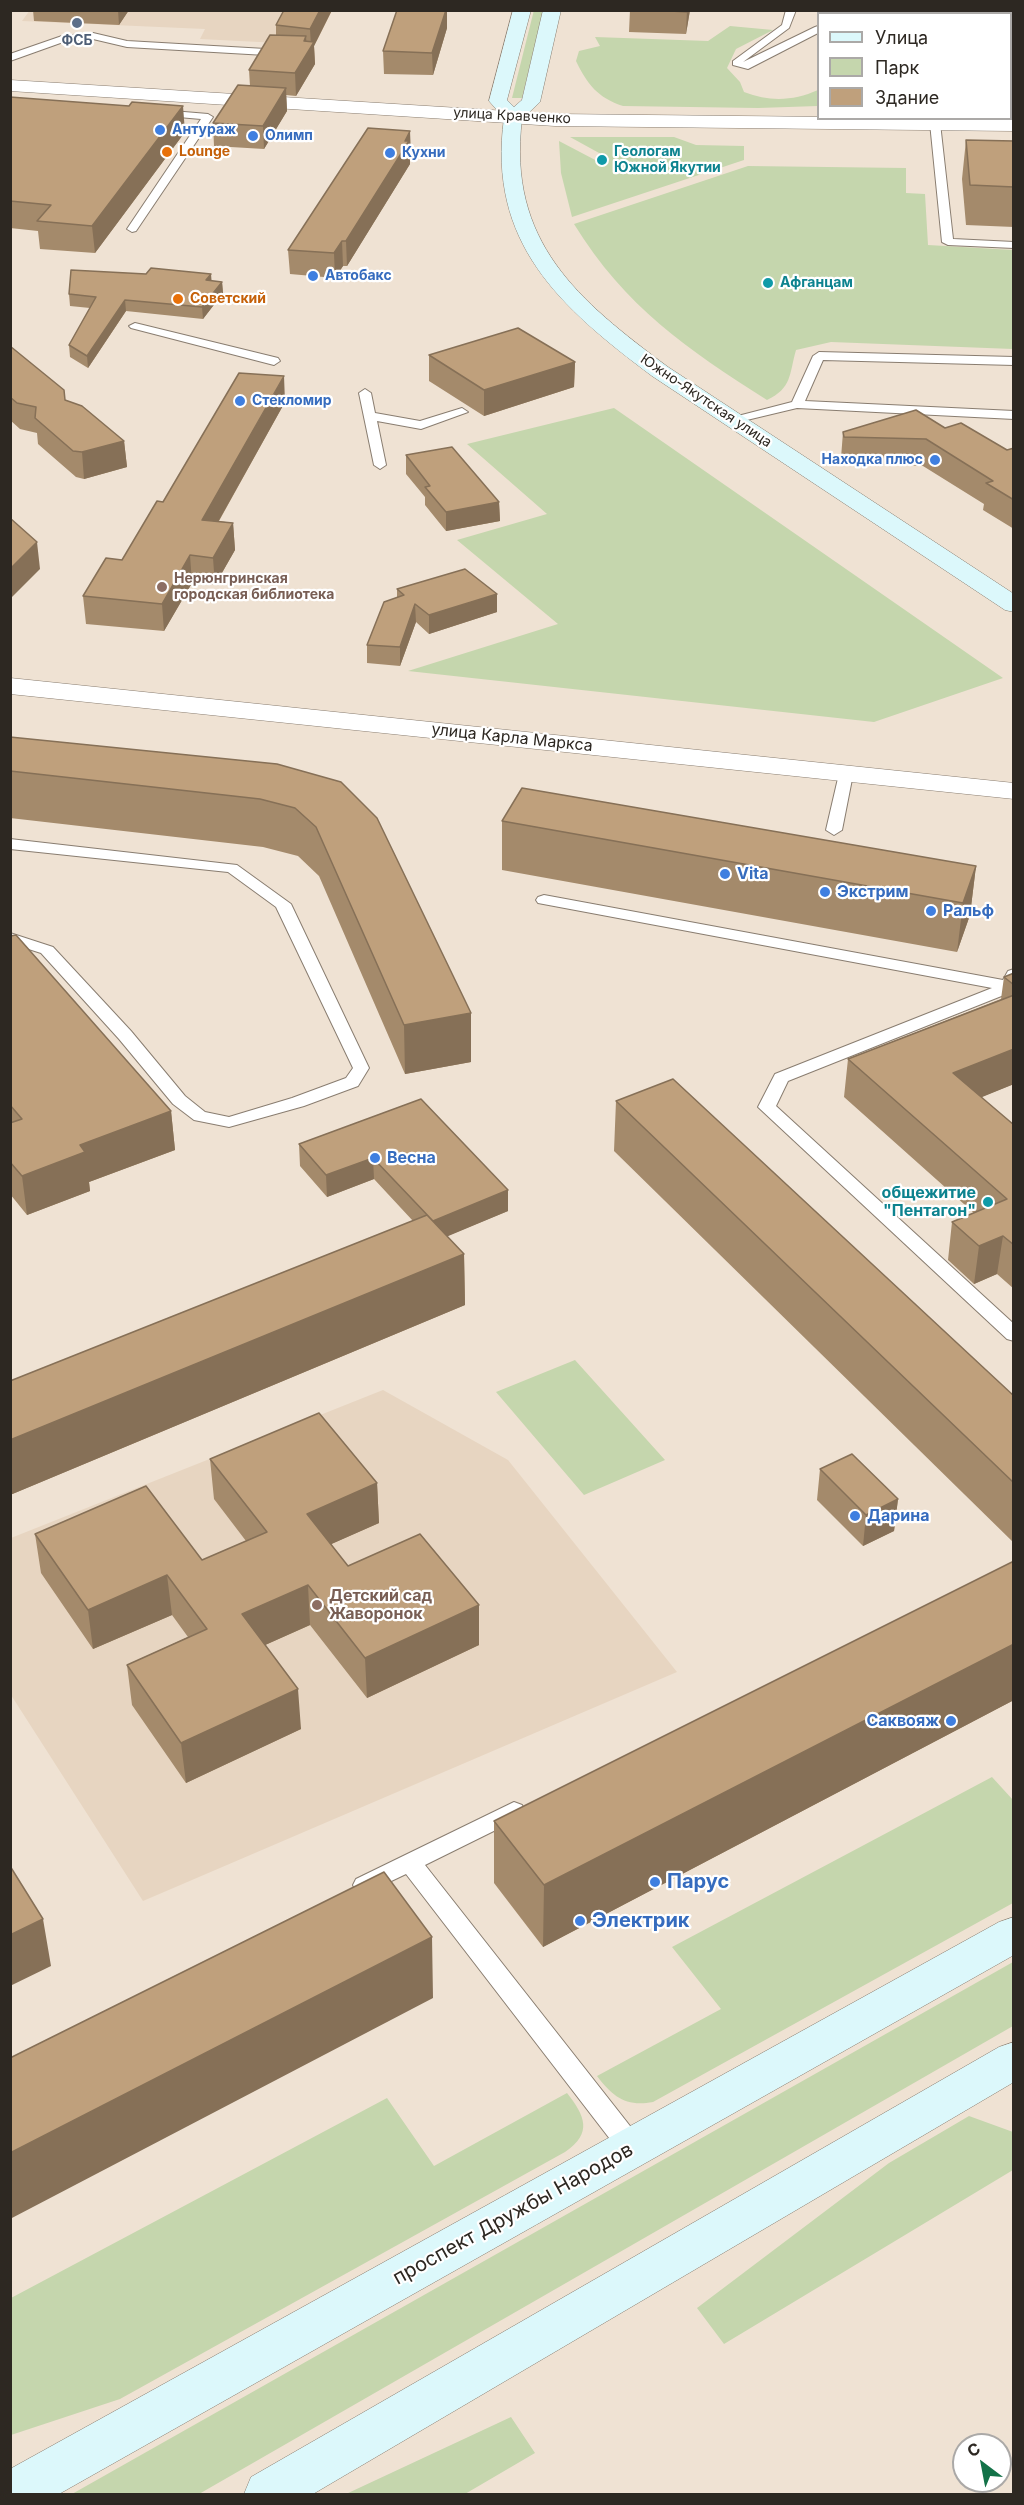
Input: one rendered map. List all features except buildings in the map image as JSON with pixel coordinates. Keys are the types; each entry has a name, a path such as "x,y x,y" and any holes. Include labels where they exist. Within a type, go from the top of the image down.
{"street":[{"path":"522,10 498,101 513,117 531,102 552,10"},
{"name":"улица Кравченко","path":"10,85 513,117 685,122 1014,124"},
{"name":"Южно-Якутская улица","path":"513,117 508,171 517,213 537,255 580,306 633,351 734,421 1014,605"},
{"name":"улица Карла Маркса","path":"10,686 1014,791"},
{"name":"проспект Дружбы Народов","path":"13,2494 1014,1934"},
{"path":"268,2494 1014,2060"}],"lane":[{"path":"791,10 786,26 736,63 745,67 817,30"},
{"path":"10,58 65,38 93,36 128,44 294,53"},
{"path":"132,229 208,117 151,113"},
{"path":"934,123 948,242 1014,245"},
{"path":"135,326 274,361"},
{"path":"797,404 819,356 1014,361"},
{"path":"365,393 380,465"},
{"path":"734,421 797,404 1014,415"},
{"path":"370,416 421,425 462,412"},
{"path":"834,830 846,774"},
{"path":"10,844 232,868 283,904 361,1068 352,1082 298,1102 229,1122 200,1116 179,1100 125,1035 46,950 10,938"},
{"path":"544,900 1012,982"},
{"path":"1012,982 781,1078 767,1107 1014,1335"},
{"path":"347,1894 528,1804"},
{"path":"410,1863 632,2148"}],"shaded area":[{"path":"30,10 332,11 317,41 282,39 279,43 200,39 205,29 22,21"},
{"name":"Детский сад Жаворонок","path":"383,1390 508,1460 677,1672 143,1901 11,1695 11,1538"}],"green space":[{"path":"534,10 543,11 522,98 512,98"},
{"path":"730,26 773,30 736,49 727,68 740,82 744,92 781,99 817,90 817,106 758,108 623,106 607,99 594,89 584,77 576,61 579,51 600,46 595,37 708,41"},
{"path":"570,137 674,137 696,145 744,146 744,160 572,217 561,173 559,141 599,162 610,159"},
{"path":"748,166 906,168 906,193 925,194 928,245 1013,250 1013,349 831,342 796,350 788,380 781,391 767,400 710,363 636,303 614,279 574,224"},
{"path":"614,408 1003,678 874,722 408,671 558,624 457,540 547,514 467,444"},
{"path":"575,1360 665,1460 584,1495 496,1392"},
{"path":"992,1777 1013,1800 1013,1903 653,2102 635,2103 621,2099 609,2090 597,2076 721,2009 672,1947"},
{"path":"1013,1962 1013,2026 199,2494 72,2494"},
{"path":"567,2093 582,2117 583,2131 574,2145 565,2152 120,2399 11,2435 11,2298 387,2098 434,2166"},
{"path":"969,2116 1013,2132 1013,2170 724,2344 697,2308 889,2163"},
{"path":"511,2417 535,2453 465,2494 346,2494"}],"place":[{"name":"ФСБ","path":"77,23"},
{"name":"Антураж","path":"160,130"},
{"name":"Олимп","path":"253,136"},
{"name":"Lounge","path":"167,152"},
{"name":"Кухни","path":"390,153"},
{"name":"Геологам Южной Якутии","path":"602,160"},
{"name":"Автобакс","path":"313,276"},
{"name":"Афганцам","path":"768,283"},
{"name":"Советский","path":"178,299"},
{"name":"Стекломир","path":"240,401"},
{"name":"Находка плюс","path":"935,460"},
{"name":"Нерюнгринская городская библиотека","path":"162,587"},
{"name":"Vita","path":"725,874"},
{"name":"Экстрим","path":"825,892"},
{"name":"Ральф","path":"931,911"},
{"name":"Весна","path":"375,1158"},
{"name":"общежитие \"Пентагон\"","path":"988,1202"},
{"name":"Дарина","path":"855,1516"},
{"name":"Детский сад Жаворонок","path":"317,1605"},
{"name":"Саквояж","path":"951,1721"},
{"name":"Парус","path":"655,1882"},
{"name":"Электрик","path":"580,1921"}]}
